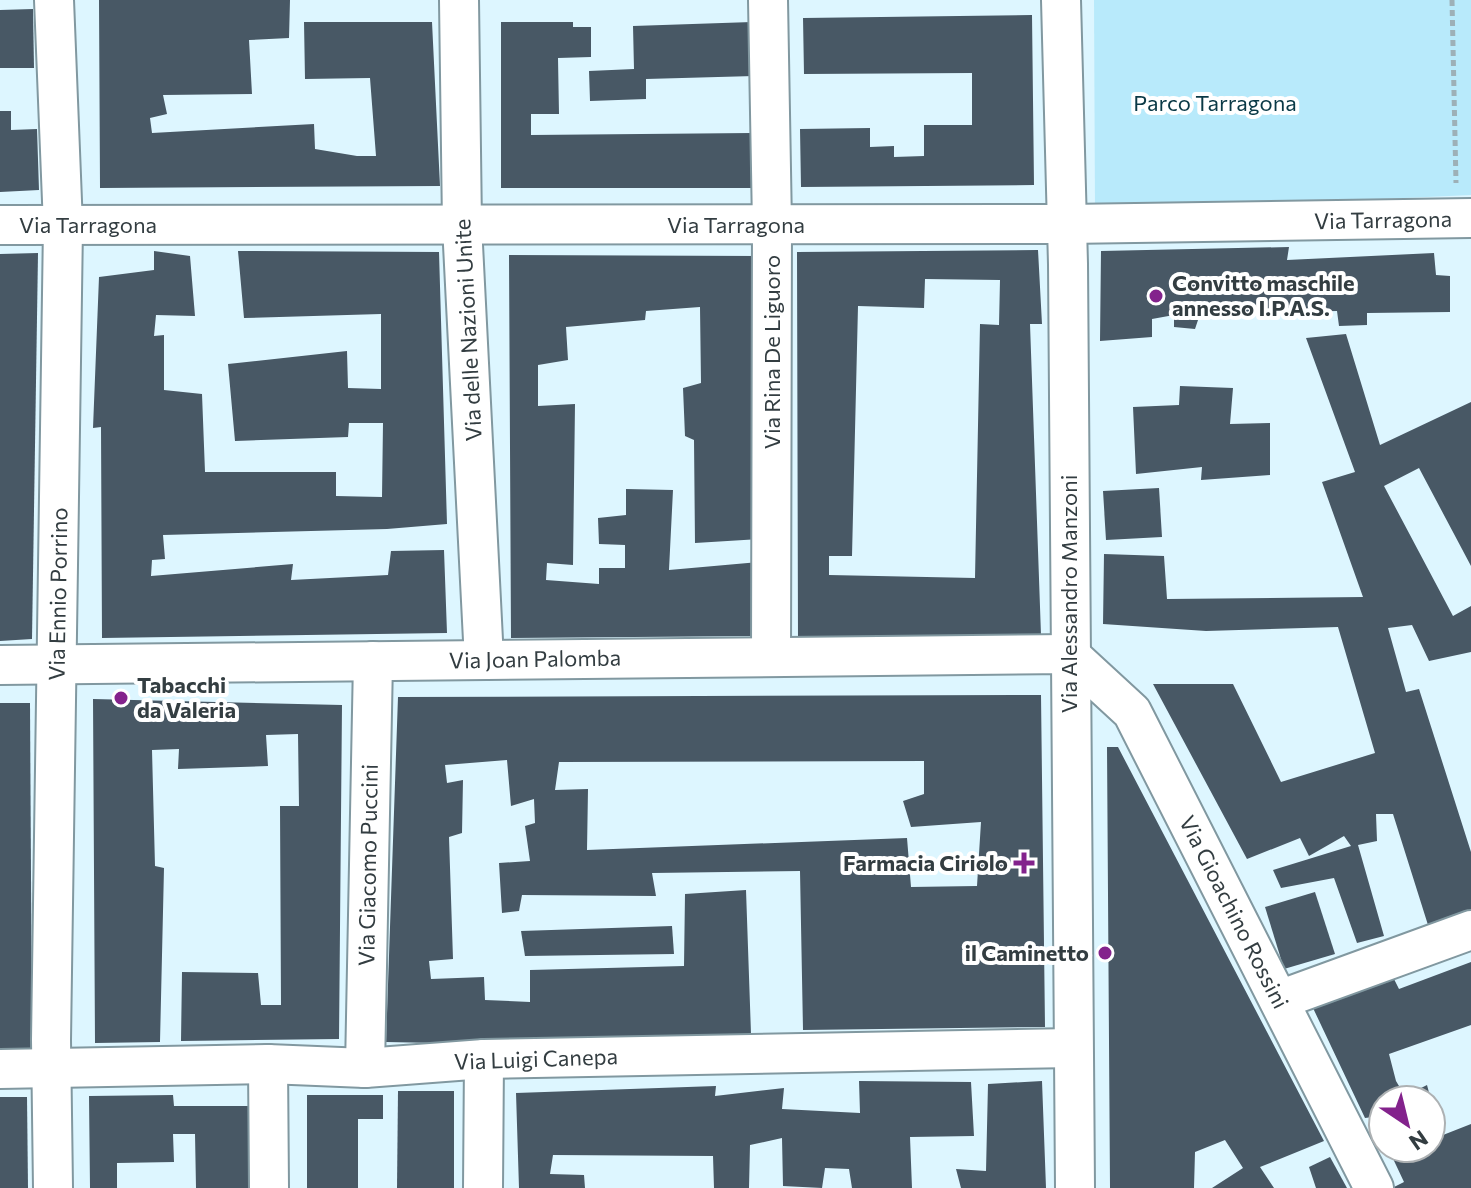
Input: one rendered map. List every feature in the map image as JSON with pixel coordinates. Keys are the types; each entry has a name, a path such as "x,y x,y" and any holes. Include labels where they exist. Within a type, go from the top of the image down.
{"street":[{"name":"Via Ennio Porrino","path":"53,1188 51,1068 63,226 54,0"},
{"name":"Via delle Nazioni Unite","path":"459,0 462,225 484,660"},
{"name":"Via Rina De Liguoro","path":"768,0 772,225 771,657"},
{"name":"Via Alessandro Manzoni","path":"1061,0 1067,224 1075,1188"},
{"name":"Via Tarragona","path":"0,225 1067,224 1466,229"},
{"name":"Via Joan Palomba","path":"0,665 1069,654"},
{"name":"Via Gioachino Rossini","path":"1069,654 1132,712 1374,1188"},
{"name":"Via Giacomo Puccini","path":"365,1068 373,661"},
{"path":"1279,1000 1471,930"},
{"name":"Via Luigi Canepa","path":"0,1069 268,1064 365,1068 484,1059 1073,1048"},
{"path":"483,1188 484,1059"},
{"path":"268,1064 269,1188"}],"path":[{"path":"1452,0 1466,229"}],"green space":[{"name":"Parco Tarragona","path":"1094,0 1471,0 1471,195 1095,212"}],"building":[{"path":"99,0 290,0 289,38 249,40 252,94 163,95 167,114 150,118 152,133 314,124 315,149 357,156 376,156 370,78 305,79 304,22 432,22 440,186 100,188"},
{"path":"33,9 34,68 0,68 0,10"},
{"path":"1032,15 1034,185 801,187 800,129 870,128 870,147 894,146 894,157 924,156 924,125 972,125 972,73 804,74 803,18"},
{"path":"501,22 573,22 573,27 591,27 591,57 558,58 559,114 531,114 531,135 752,133 753,188 501,188"},
{"path":"752,22 754,76 646,79 646,99 590,101 589,71 634,69 633,26"},
{"path":"0,111 11,111 11,130 37,129 39,190 0,192"},
{"path":"1289,247 1287,260 1434,253 1436,275 1450,276 1450,312 1367,313 1367,325 1339,326 1337,311 1200,314 1195,329 1174,327 1174,315 1152,319 1152,337 1100,341 1101,251"},
{"path":"1038,250 1042,324 1030,324 1041,635 798,638 797,252","holes":["925,279 1000,280 999,325 980,324 975,578 829,575 829,556 852,556 858,306 924,308"]},
{"path":"154,251 190,256 195,316 156,315 154,336 164,335 164,390 202,394 205,472 336,472 336,496 382,497 383,423 349,423 348,437 235,441 228,364 347,351 348,388 381,389 381,314 244,318 238,251 439,252 447,524 387,529 163,535 165,559 152,560 151,576 293,564 291,580 388,575 391,551 444,550 447,633 102,638 101,427 93,428 99,277 154,270"},
{"path":"38,253 32,639 0,641 0,254"},
{"path":"509,255 758,256 760,539 695,543 694,440 685,436 683,388 701,383 700,307 646,311 645,320 566,327 568,360 538,365 538,406 575,404 573,565 547,563 546,580 599,584 599,568 625,568 625,545 599,544 598,518 626,515 626,489 673,490 669,570 759,562 757,636 511,638"},
{"path":"1346,334 1380,445 1471,402 1471,566 1419,468 1384,486 1453,616 1471,606 1471,652 1429,661 1412,625 1388,628 1406,692 1419,689 1471,852 1471,911 1428,925 1393,814 1376,814 1377,841 1358,845 1384,936 1357,943 1334,878 1281,888 1273,870 1351,846 1344,836 1309,856 1300,838 1247,859 1153,684 1233,684 1281,782 1375,753 1338,627 1206,631 1103,624 1104,554 1164,556 1167,599 1363,597 1322,482 1355,472 1306,338"},
{"path":"1180,386 1233,388 1230,424 1270,423 1270,475 1201,480 1202,467 1136,474 1133,407 1179,405"},
{"path":"1159,488 1162,537 1106,540 1103,491"},
{"path":"1041,695 1045,1027 803,1030 800,871 652,873 656,896 522,895 519,911 502,913 499,863 530,861 525,826 535,823 534,799 511,806 507,760 445,765 447,783 463,780 462,833 449,837 453,959 429,961 431,979 484,977 485,1000 530,1002 530,970 684,966 685,894 746,890 751,1034 486,1044 386,1042 398,697","holes":["924,761 924,794 903,801 911,827 981,822 977,886 911,887 907,838 587,850 588,789 555,790 559,762"]},
{"path":"93,699 342,705 339,1039 181,1041 182,972 258,973 261,1005 281,1005 280,806 299,806 298,734 266,735 268,766 178,769 179,749 152,750 155,866 164,868 160,1042 95,1043"},
{"path":"0,703 30,703 32,1048 0,1049"},
{"path":"1107,747 1118,747 1324,1141 1260,1167 1274,1188 1212,1188 1243,1168 1225,1140 1195,1152 1194,1188 1110,1188"},
{"path":"1315,892 1335,954 1284,969 1265,907"},
{"path":"672,926 674,954 525,956 521,931"},
{"path":"1471,962 1471,1025 1389,1054 1398,1084 1367,1084 1365,1118 1313,1008 1393,977 1399,989"},
{"path":"859,1081 971,1082 974,1136 910,1137 912,1188 852,1188 849,1169 825,1168 822,1188 783,1186 782,1138 750,1145 749,1188 714,1188 713,1156 553,1155 550,1174 584,1175 585,1188 519,1188 516,1093 716,1086 715,1096 784,1088 782,1109 860,1113"},
{"path":"1042,1081 1046,1188 961,1188 956,1169 986,1171 988,1084"},
{"path":"398,1091 454,1091 454,1188 397,1188"},
{"path":"173,1095 174,1106 248,1106 249,1188 196,1188 195,1134 173,1134 174,1162 117,1163 117,1188 90,1188 89,1096"},
{"path":"307,1095 383,1095 383,1119 358,1119 358,1188 307,1188"},
{"path":"0,1097 27,1097 28,1188 0,1188"},
{"path":"1471,1124 1471,1188 1392,1188 1404,1182 1396,1164 1447,1164 1447,1133"},
{"path":"1330,1157 1347,1188 1316,1188 1309,1167"}],"place":[{"name":"Convitto maschile annesso I.P.A.S.","path":"1156,296"},
{"name":"Tabacchi da Valeria","path":"121,698"},
{"name":"Farmacia Ciriolo","path":"1024,863"},
{"name":"il Caminetto","path":"1105,953"}]}
